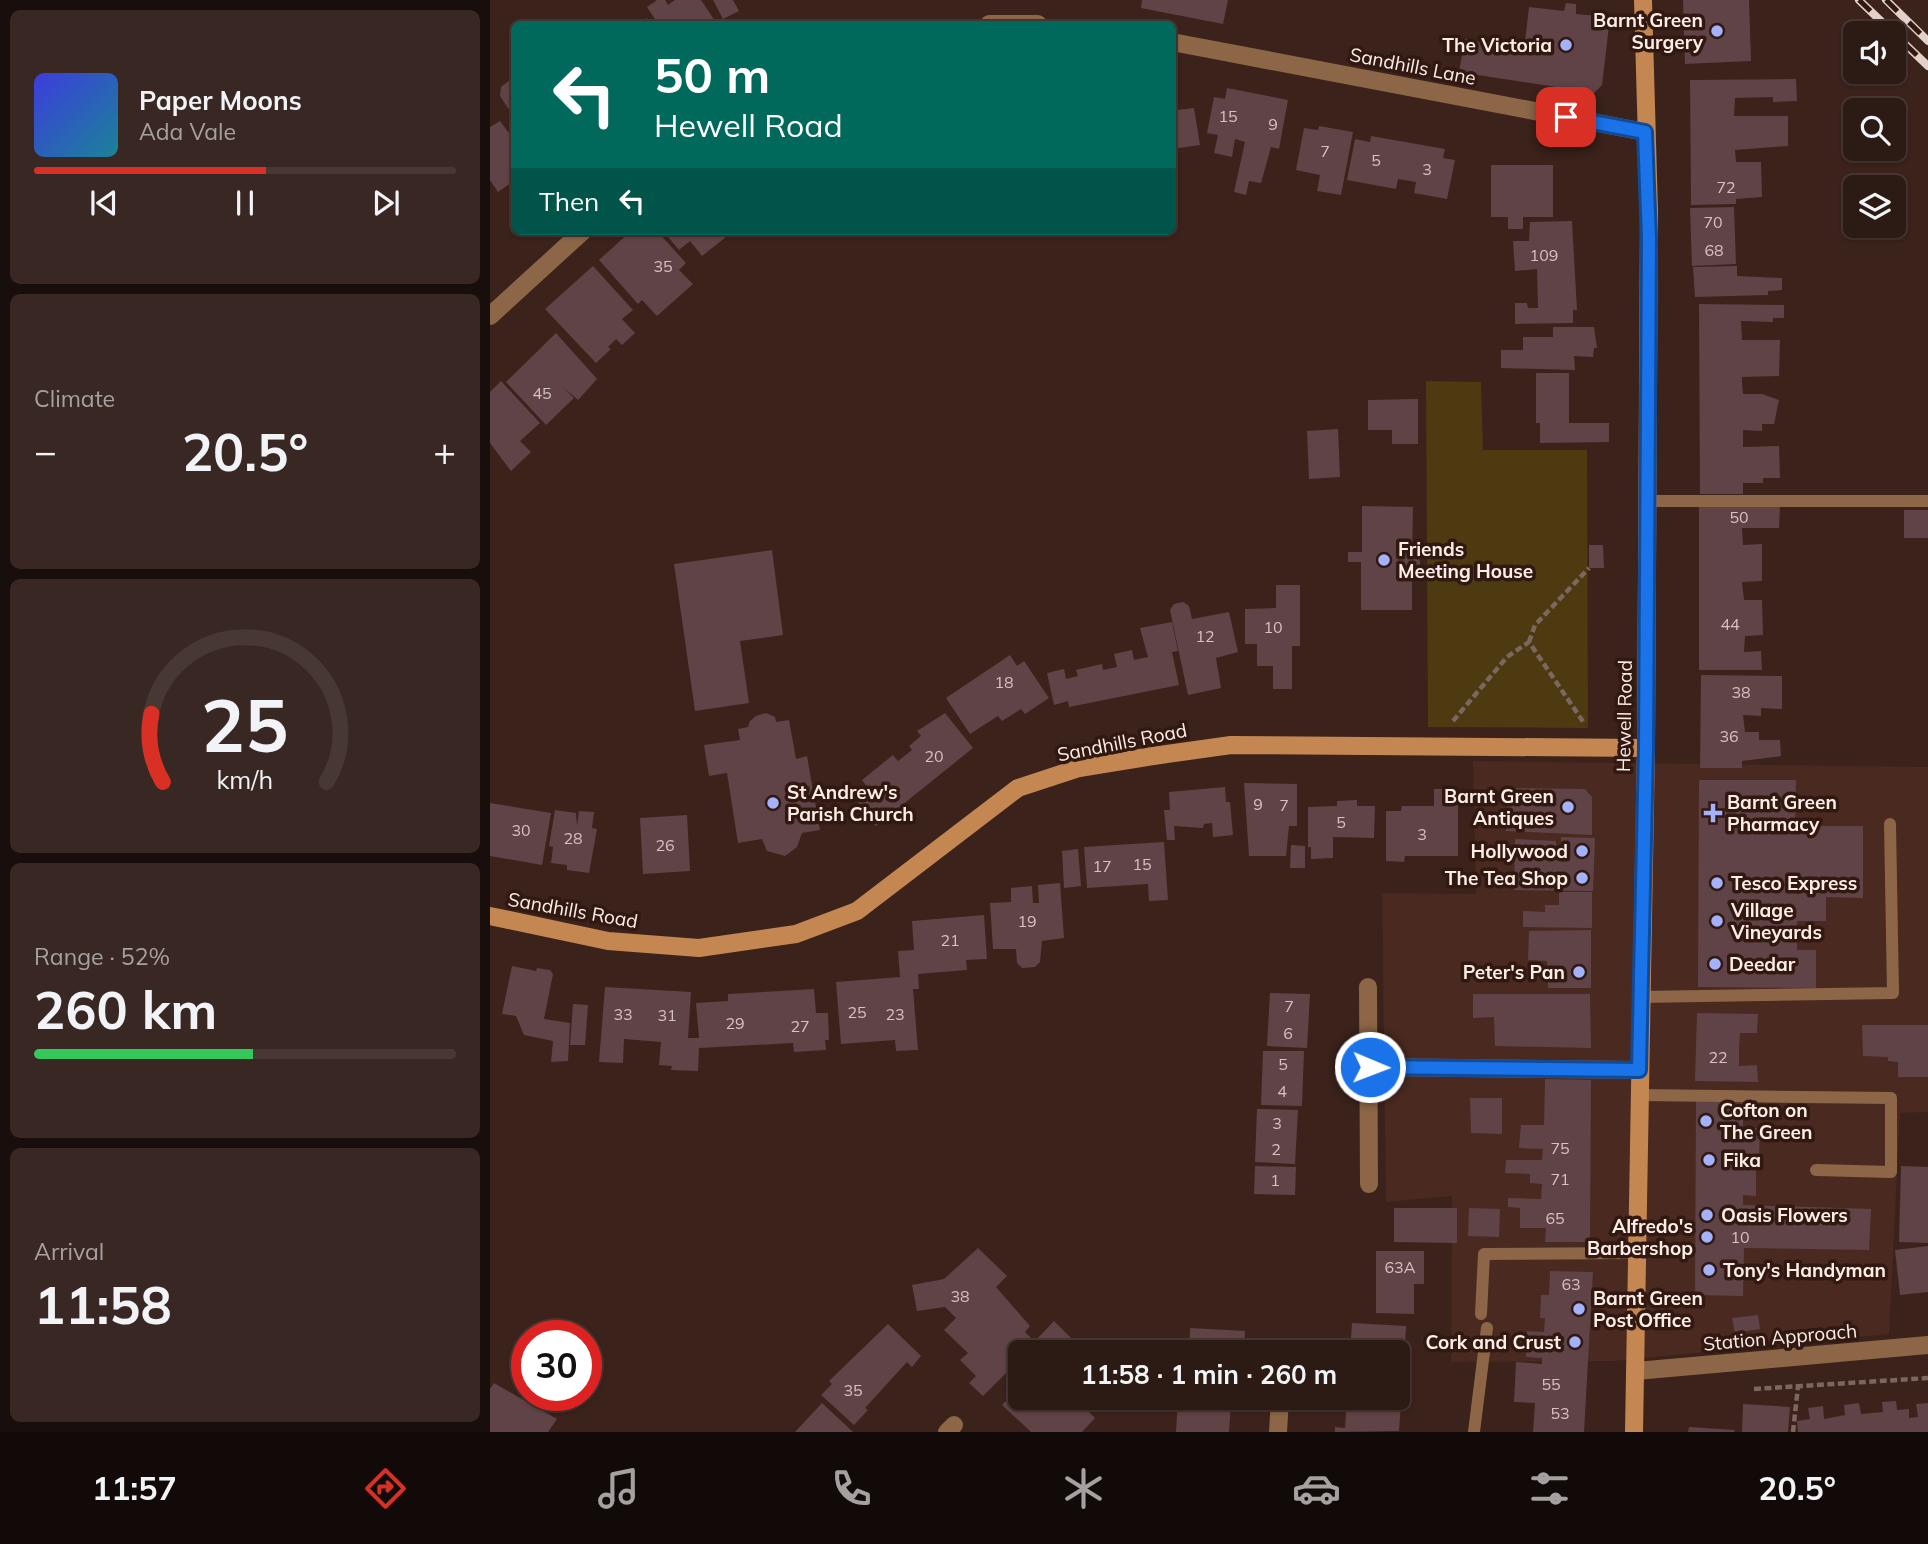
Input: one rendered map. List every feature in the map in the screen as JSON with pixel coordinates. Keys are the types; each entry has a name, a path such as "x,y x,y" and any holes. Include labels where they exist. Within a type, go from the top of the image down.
{"street":[{"name":"Hewell Road","path":"1634,1432 1646,748 1649,212 1643,0"},
{"name":"Sandhills Lane","path":"1176,43 1645,132"},
{"path":"490,316 579,235"},
{"name":"Sandhills Road","path":"490,916 608,941 699,948 796,934 858,911 1018,788 1079,768 1231,745 1447,744 1646,748"},
{"path":"1368,988 1369,1184"},
{"path":"1370,1067 1639,1070"},
{"name":"Station Approach","path":"1636,1371 1928,1345"},
{"path":"1278,1432 1279,1410"}],"lane":[{"path":"1647,501 1928,501"},
{"path":"1641,997 1893,993 1890,824"},
{"path":"1639,1095 1891,1098 1891,1172 1816,1170"},
{"path":"1481,1314 1483,1254 1637,1253"},
{"path":"1474,1432 1488,1328"}],"path":[{"path":"1447,744 1447,727 1507,657 1529,642 1535,625 1589,568"},
{"path":"1529,642 1588,728 1589,747"},
{"path":"1743,1390 1928,1378"},
{"path":"1793,1432 1798,1386"}],"shaded area":[{"path":"1426,381 1481,382 1483,450 1587,450 1588,728 1428,727"},
{"path":"1473,761 1928,767 1928,1112 1900,1113 1889,1334 1613,1361 1451,1362 1452,1196 1386,1202 1382,893 1476,894"}],"building":[{"path":"657,0 665,0 668,5 675,0 701,0 715,21 656,21 647,7"},
{"path":"713,0 733,0 739,11 723,19"},
{"path":"1142,0 1228,0 1223,24 1141,8"},
{"name":"Barnt Green Surgery","path":"1683,0 1749,0 1751,61 1685,64"},
{"name":"The Victoria","path":"1566,3 1576,4 1576,14 1610,17 1602,85 1594,93 1459,72 1465,39 1524,50 1529,7 1564,11"},
{"path":"1796,79 1797,101 1773,102 1773,97 1735,98 1734,116 1788,116 1788,146 1735,150 1736,162 1761,162 1762,197 1736,199 1736,204 1691,205 1690,80"},
{"path":"511,80 511,112 500,96 501,87"},
{"path":"1227,88 1288,100 1279,149 1271,147 1261,183 1249,181 1246,195 1234,192 1245,142 1235,139 1232,157 1214,153 1218,135 1207,133 1214,97 1225,99"},
{"path":"1176,104 1177,110 1194,108 1200,145 1176,148"},
{"path":"500,121 511,136 511,183 498,192 490,180 490,127"},
{"path":"1319,126 1353,132 1341,195 1317,191 1320,175 1296,170 1304,128 1318,130"},
{"path":"1371,136 1445,149 1443,158 1455,160 1447,199 1414,193 1416,182 1398,179 1396,189 1347,180 1355,139 1370,142"},
{"path":"1491,165 1553,165 1553,217 1523,217 1523,229 1508,229 1508,217 1491,217"},
{"path":"1734,207 1736,264 1692,266 1690,208"},
{"path":"1572,221 1577,310 1573,310 1573,323 1515,324 1515,303 1527,303 1528,308 1538,308 1537,269 1515,271 1513,241 1529,241 1530,222"},
{"path":"627,235 661,235 686,263 679,270 693,284 657,316 642,300 638,304 599,260"},
{"path":"666,235 726,237 702,256 690,241 679,250"},
{"path":"593,266 633,310 622,319 635,333 622,345 616,339 608,347 611,349 596,363 545,309"},
{"path":"1737,266 1737,276 1782,278 1782,290 1768,291 1768,295 1695,297 1693,267"},
{"path":"1699,304 1784,305 1784,318 1773,318 1773,322 1741,321 1742,340 1780,340 1779,376 1742,377 1742,384 1743,394 1762,394 1779,400 1774,424 1762,424 1762,431 1743,430 1743,447 1779,446 1780,478 1763,478 1763,483 1743,483 1743,494 1700,494"},
{"path":"1553,327 1594,327 1597,348 1594,348 1593,357 1574,356 1575,370 1501,368 1501,350 1523,350 1523,337 1553,337"},
{"path":"556,333 597,379 578,400 563,387 574,398 546,425 506,382"},
{"path":"1536,373 1569,373 1569,423 1609,423 1609,442 1540,443 1540,423 1536,423"},
{"path":"501,381 540,423 520,441 531,452 511,471 490,443 490,392"},
{"path":"1418,399 1418,444 1392,444 1392,430 1368,430 1368,400"},
{"path":"1338,429 1340,477 1309,479 1307,431"},
{"path":"1699,505 1780,506 1779,528 1742,528 1743,545 1762,544 1762,581 1742,582 1744,600 1762,600 1763,635 1745,636 1744,652 1761,651 1762,670 1699,670"},
{"name":"Friends Meeting House","path":"1362,506 1413,507 1412,557 1420,557 1420,565 1412,565 1412,610 1361,610 1361,562 1348,562 1348,552 1362,552"},
{"path":"1904,510 1928,510 1928,538 1904,538"},
{"path":"1589,545 1603,545 1604,568 1589,568"},
{"path":"772,550 783,635 740,641 749,703 695,711 674,564"},
{"path":"1276,585 1300,585 1300,646 1292,646 1292,689 1273,689 1273,666 1257,666 1257,644 1245,644 1245,609 1276,608"},
{"path":"1183,602 1189,606 1192,619 1229,612 1238,652 1216,658 1221,688 1188,695 1170,610 1174,604"},
{"path":"1172,622 1178,651 1172,652 1179,685 1069,707 1068,701 1054,705 1047,673 1064,669 1066,679 1078,676 1076,670 1102,664 1103,670 1117,667 1114,654 1132,650 1134,660 1148,657 1140,628"},
{"path":"1010,655 1017,666 1024,661 1049,698 1025,714 1021,709 1002,721 998,716 970,734 946,698"},
{"path":"1701,675 1782,676 1782,709 1761,708 1761,716 1743,715 1745,732 1759,732 1759,740 1780,740 1781,756 1742,761 1742,768 1700,768"},
{"name":"St Andrew's Parish Church","path":"766,713 775,717 776,722 789,720 796,759 807,756 820,830 802,833 797,847 785,856 767,851 762,839 738,843 727,773 709,776 704,745 740,740 738,729 748,727 756,716"},
{"path":"945,713 973,748 876,826 858,803 871,792 862,780 893,755 898,761 912,750 909,746 921,736 917,731"},
{"path":"1699,780 1796,780 1795,826 1863,826 1863,898 1826,897 1826,921 1797,921 1797,950 1816,950 1816,988 1698,987"},
{"path":"1244,783 1297,784 1297,826 1289,826 1286,856 1249,856"},
{"path":"1225,787 1226,802 1230,802 1233,835 1213,837 1212,823 1204,824 1203,828 1174,826 1175,840 1167,840 1164,810 1170,810 1169,792"},
{"path":"1507,788 1585,789 1592,797 1592,835 1506,831"},
{"path":"1434,789 1458,789 1458,856 1405,856 1404,862 1386,861 1386,811 1401,811 1402,806 1434,806"},
{"path":"1357,800 1357,806 1375,806 1374,838 1333,837 1333,858 1311,859 1311,847 1308,847 1308,807 1337,806 1337,801"},
{"path":"490,803 551,813 542,865 490,856"},
{"path":"555,810 576,813 577,826 579,811 594,812 592,828 597,829 589,873 567,870 567,865 551,863 553,847 549,846"},
{"path":"687,815 690,871 643,874 640,818"},
{"path":"1561,837 1595,838 1593,891 1514,890 1515,839 1556,841 1556,856 1561,856"},
{"path":"1164,842 1168,900 1149,901 1148,884 1087,888 1084,847"},
{"path":"1291,845 1305,846 1305,868 1290,868"},
{"path":"1078,849 1081,886 1064,888 1062,851"},
{"path":"1060,883 1064,938 1042,941 1040,962 1035,967 1022,968 1017,963 1016,949 993,949 990,903 1011,902 1011,888 1032,886 1033,903 1039,903 1038,885"},
{"path":"1559,892 1592,892 1592,928 1523,927 1523,911 1545,912 1545,905 1559,905"},
{"path":"984,915 987,959 966,960 967,970 918,974 919,989 913,989 918,1050 896,1051 895,1040 841,1044 836,982 900,977 898,951 914,950 912,921"},
{"path":"1591,930 1591,988 1548,988 1547,961 1528,960 1529,931"},
{"path":"512,966 536,971 537,968 550,970 553,974 544,1019 570,1023 568,1061 551,1062 553,1041 524,1035 516,1016 502,1014"},
{"path":"605,987 691,992 688,1038 699,1038 696,1003 728,1001 728,994 814,989 816,1013 828,1013 829,1040 825,1040 826,1050 794,1052 793,1043 699,1048 698,1071 671,1070 672,1066 659,1065 661,1042 624,1039 623,1063 599,1062"},
{"path":"1270,993 1310,994 1307,1048 1267,1046"},
{"path":"1473,994 1590,994 1591,1048 1495,1046 1494,1017 1473,1018"},
{"path":"573,1004 588,1005 585,1045 570,1045"},
{"path":"1697,1013 1758,1014 1757,1033 1740,1033 1739,1066 1757,1065 1758,1082 1695,1081"},
{"path":"1862,1025 1928,1025 1928,1077 1898,1077 1898,1062 1888,1061 1888,1057 1863,1056"},
{"path":"1263,1051 1304,1051 1302,1106 1261,1105"},
{"path":"1545,1079 1591,1080 1590,1242 1545,1242 1546,1228 1520,1228 1520,1208 1508,1207 1508,1198 1541,1199 1542,1184 1530,1183 1530,1174 1505,1173 1506,1160 1542,1160 1543,1149 1519,1148 1521,1125 1544,1125"},
{"path":"1470,1098 1502,1098 1502,1134 1471,1133"},
{"path":"1696,1101 1760,1104 1759,1119 1743,1118 1743,1128 1760,1128 1759,1157 1743,1156 1743,1167 1756,1167 1756,1196 1743,1195 1743,1205 1871,1209 1869,1250 1744,1248 1743,1296 1695,1295"},
{"path":"1257,1109 1298,1110 1295,1164 1255,1162"},
{"path":"1255,1166 1296,1167 1295,1195 1254,1194"},
{"path":"1901,1166 1928,1167 1928,1243 1899,1242"},
{"path":"1394,1208 1457,1208 1457,1243 1394,1242"},
{"path":"1469,1208 1500,1209 1499,1237 1468,1236"},
{"path":"1928,1246 1928,1292 1900,1295 1895,1250"},
{"path":"978,1248 1007,1276 996,1287 1030,1326 1025,1332 1033,1340 1008,1340 1008,1371 983,1396 969,1383 976,1376 960,1360 968,1353 944,1330 956,1318 945,1307 917,1311 912,1285 944,1279"},
{"path":"1376,1251 1424,1251 1424,1284 1414,1284 1414,1314 1376,1313"},
{"path":"1550,1271 1593,1272 1584,1432 1533,1432 1535,1403 1514,1402 1516,1362 1542,1364 1542,1358 1526,1357 1527,1331 1544,1332 1545,1318 1540,1318 1541,1295 1549,1295"},
{"path":"1758,1315 1760,1329 1735,1333 1732,1318"},
{"path":"1054,1321 1073,1340 1038,1340"},
{"path":"1352,1323 1406,1326 1405,1340 1351,1340"},
{"path":"888,1324 921,1356 912,1367 907,1362 865,1408 868,1410 854,1425 821,1395 832,1384 829,1381"},
{"path":"1190,1328 1245,1331 1245,1340 1190,1340"},
{"path":"494,1383 511,1393 511,1411 543,1411 557,1419 548,1432 490,1432 490,1389"},
{"path":"1008,1399 1008,1410 1087,1410 1095,1418 1082,1432 1031,1432 1002,1405"},
{"path":"1896,1401 1897,1410 1909,1409 1909,1418 1918,1417 1916,1404 1928,1403 1928,1432 1798,1432 1797,1421 1810,1419 1808,1408 1823,1406 1824,1419 1845,1415 1844,1405 1859,1403 1861,1414 1883,1412 1882,1402"},
{"path":"822,1403 853,1432 795,1432"},
{"path":"1743,1404 1790,1407 1788,1432 1742,1432"},
{"path":"1177,1410 1230,1410 1229,1432 1176,1432"},
{"path":"1346,1410 1401,1410 1399,1431 1335,1432 1335,1427 1345,1428"},
{"path":"1689,1427 1735,1430 1688,1432"}],"railway":[{"path":"1859,0 1928,66"},
{"path":"1886,0 1928,41"}],"place":[{"name":"Barnt Green Surgery","path":"1717,31"},
{"name":"The Victoria","path":"1566,45"},
{"name":"Friends Meeting House","path":"1384,560"},
{"name":"St Andrew's Parish Church","path":"773,803"},
{"name":"Barnt Green Antiques","path":"1568,807"},
{"name":"Barnt Green Pharmacy","path":"1713,813"},
{"name":"Hollywood","path":"1582,851"},
{"name":"The Tea Shop","path":"1582,878"},
{"name":"Tesco Express","path":"1717,883"},
{"name":"Village Vineyards","path":"1717,921"},
{"name":"Deedar","path":"1715,964"},
{"name":"Peter's Pan","path":"1579,972"},
{"name":"Cofton on The Green","path":"1706,1121"},
{"name":"Fika","path":"1709,1160"},
{"name":"Oasis Flowers","path":"1707,1215"},
{"name":"Alfredo's Barbershop","path":"1707,1237"},
{"name":"Tony's Handyman","path":"1709,1270"},
{"name":"Barnt Green Post Office","path":"1579,1309"},
{"name":"Cork and Crust","path":"1575,1342"}],"route":[{"path":"1370,1067 1639,1070 1646,748 1649,212 1645,132 1566,117"}]}
